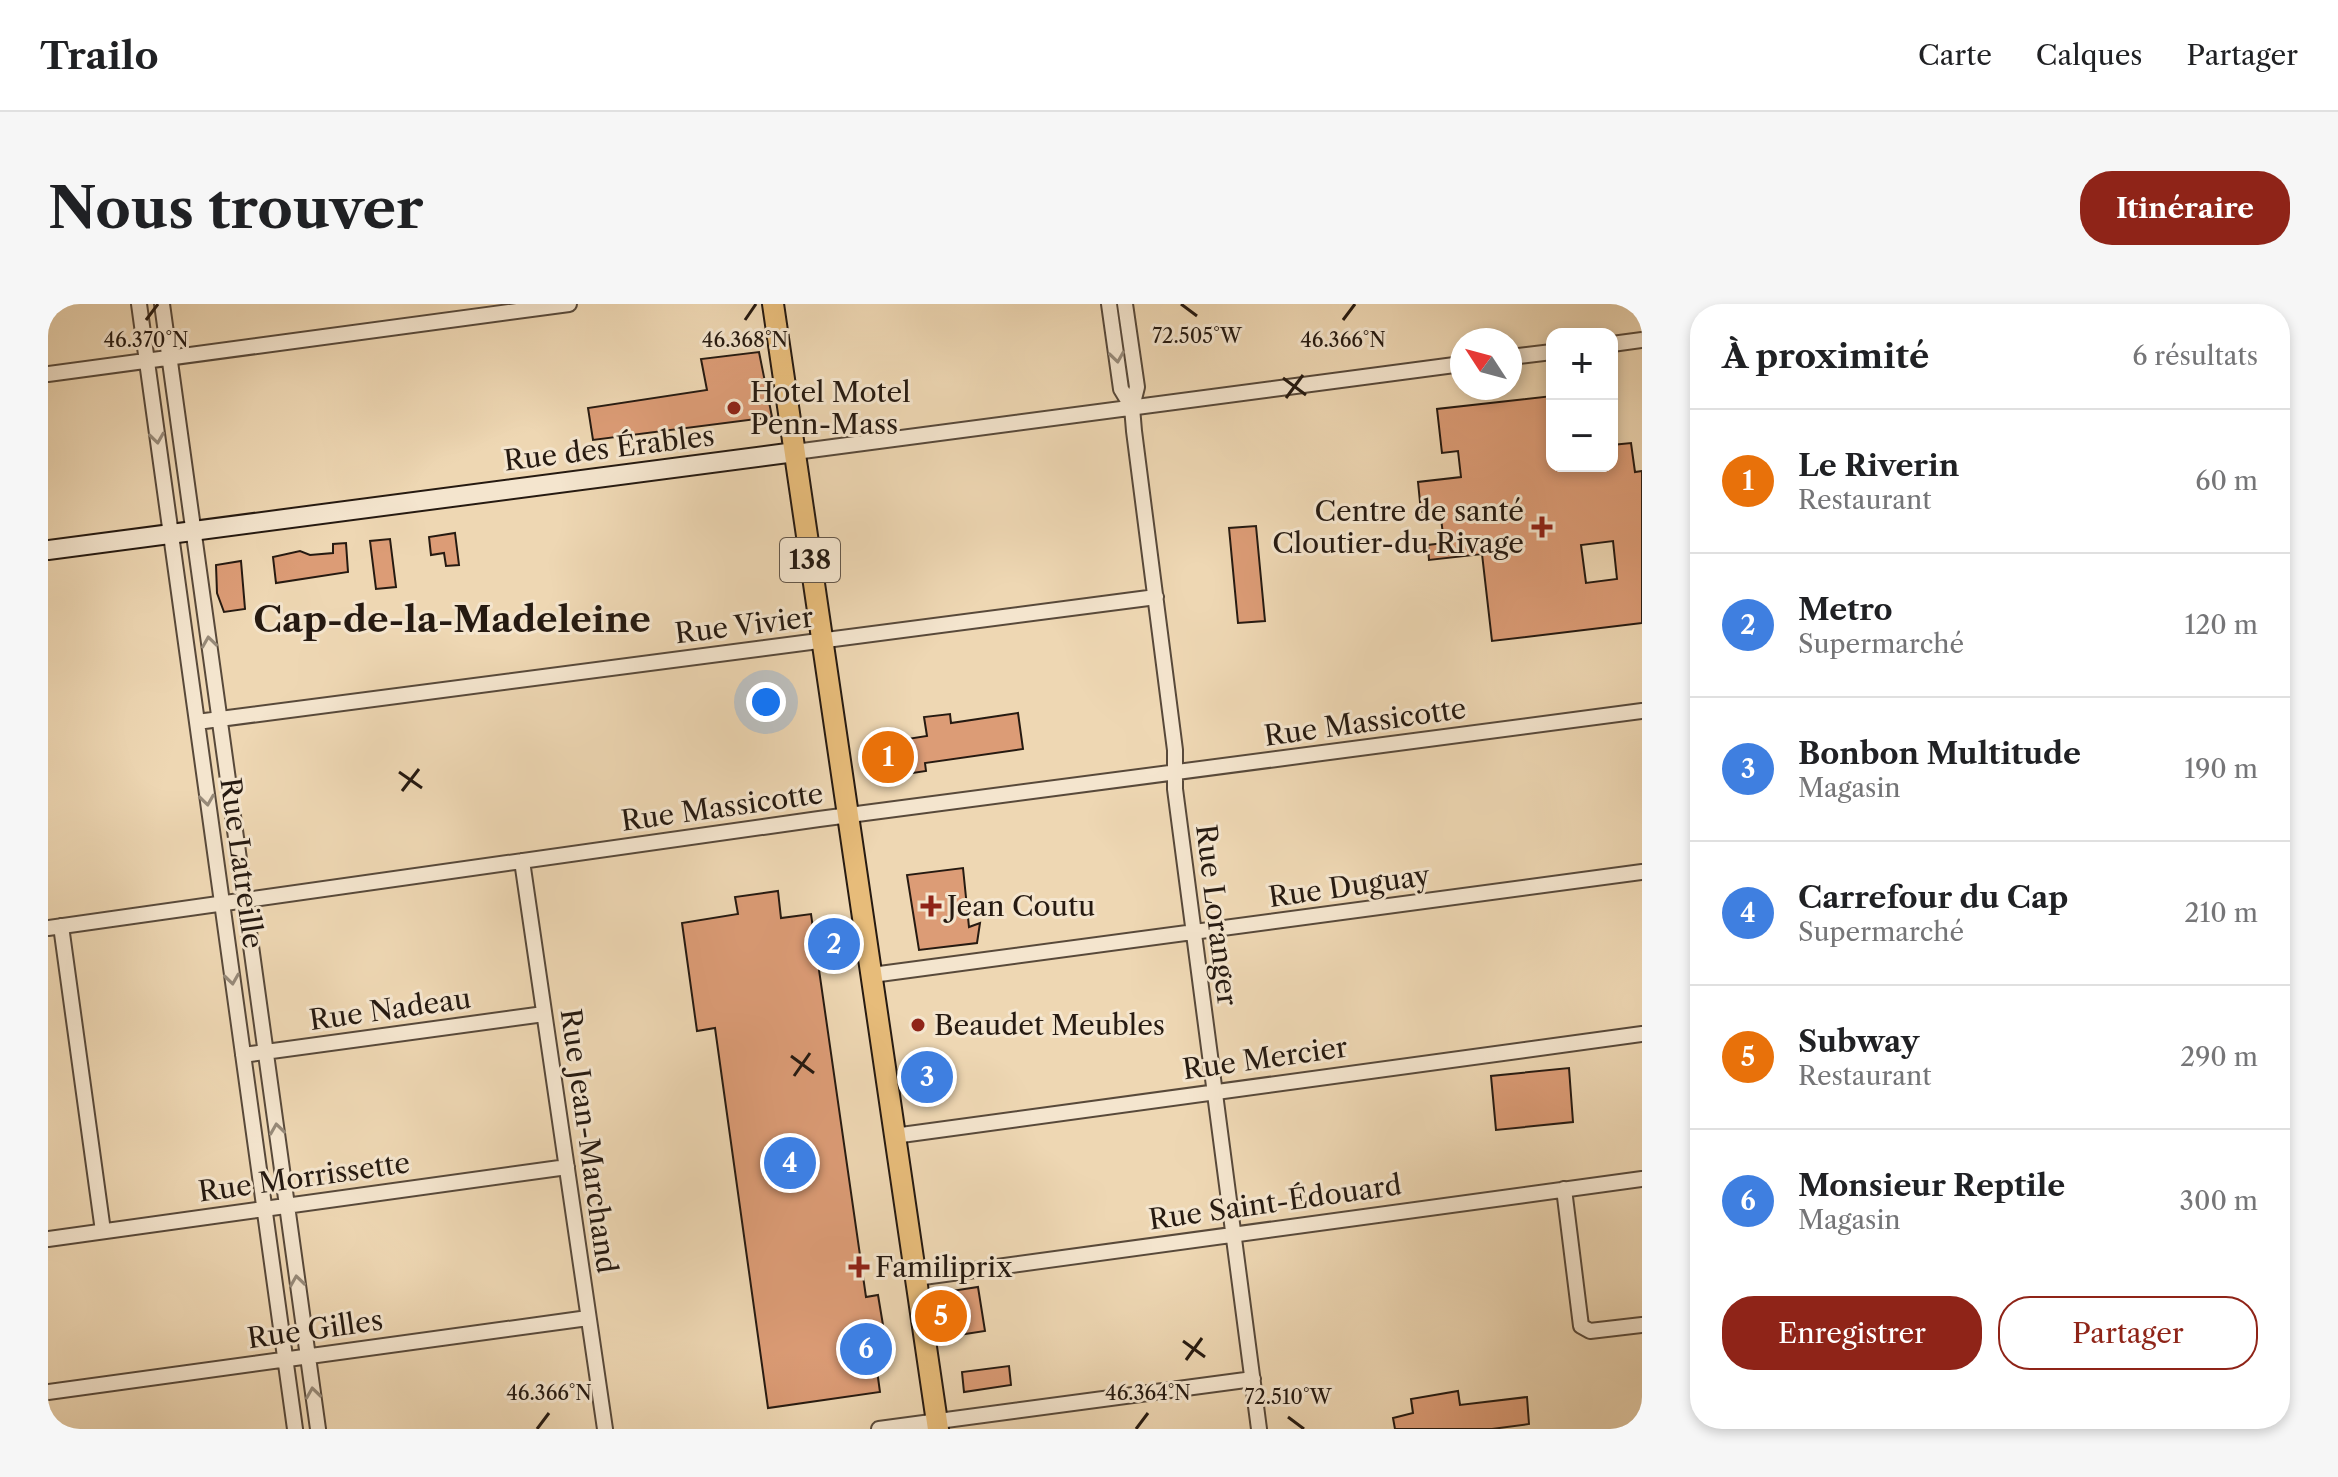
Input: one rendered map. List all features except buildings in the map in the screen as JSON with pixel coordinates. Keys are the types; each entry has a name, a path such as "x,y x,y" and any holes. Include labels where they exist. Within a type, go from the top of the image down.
{"main road":[{"name":"138","path":"773,304 937,1425"}],"street":[{"name":"Rue Latreille","path":"139,304 295,1429"},
{"name":"Rue Latreille","path":"162,304 318,1429"},
{"path":"48,374 569,304"},
{"name":"Rue Loranger","path":"1109,304 1121,389 1132,407"},
{"name":"Rue Loranger","path":"1125,304 1137,387 1132,407 1193,933 1259,1429"},
{"path":"1618,343 1642,340"},
{"path":"1522,356 1546,353"},
{"name":"Rue des Érables","path":"48,550 1450,366"},
{"name":"Rue Vivier","path":"197,722 1156,597"},
{"name":"Rue Massicotte","path":"54,927 848,815 1642,711"},
{"name":"Rue Jean-Marchand","path":"522,861 605,1429"},
{"name":"Rue Duguay","path":"872,975 1642,872"},
{"path":"54,927 103,1231"},
{"name":"Rue Nadeau","path":"243,1055 544,1014"},
{"name":"Rue Mercier","path":"894,1136 1642,1034"},
{"name":"Rue Morrissette","path":"48,1239 567,1167"},
{"name":"Rue Saint-Édouard","path":"916,1278 1642,1179"},
{"path":"1564,1189 1581,1326 1590,1331 1642,1325"},
{"name":"Rue Gilles","path":"48,1392 588,1318"},
{"path":"879,1429 937,1425 1253,1379"}],"place":[{"name":"Hotel Motel Penn-Mass","path":"734,408"},
{"name":"Centre de santé Cloutier-du Rivage","path":"1542,527"},
{"name":"Le Riverin","path":"888,757"},
{"name":"Jean Coutu","path":"931,906"},
{"name":"Metro","path":"834,944"},
{"name":"Beaudet Meubles","path":"918,1025"},
{"name":"Bonbon Multitude","path":"927,1077"},
{"name":"Carrefour du Cap","path":"790,1163"},
{"name":"Familiprix","path":"859,1267"},
{"name":"Subway","path":"941,1316"},
{"name":"Monsieur Reptile","path":"866,1349"}],"district":[{"name":"Cap-de-la-Madeleine","path":"452,619"}]}
